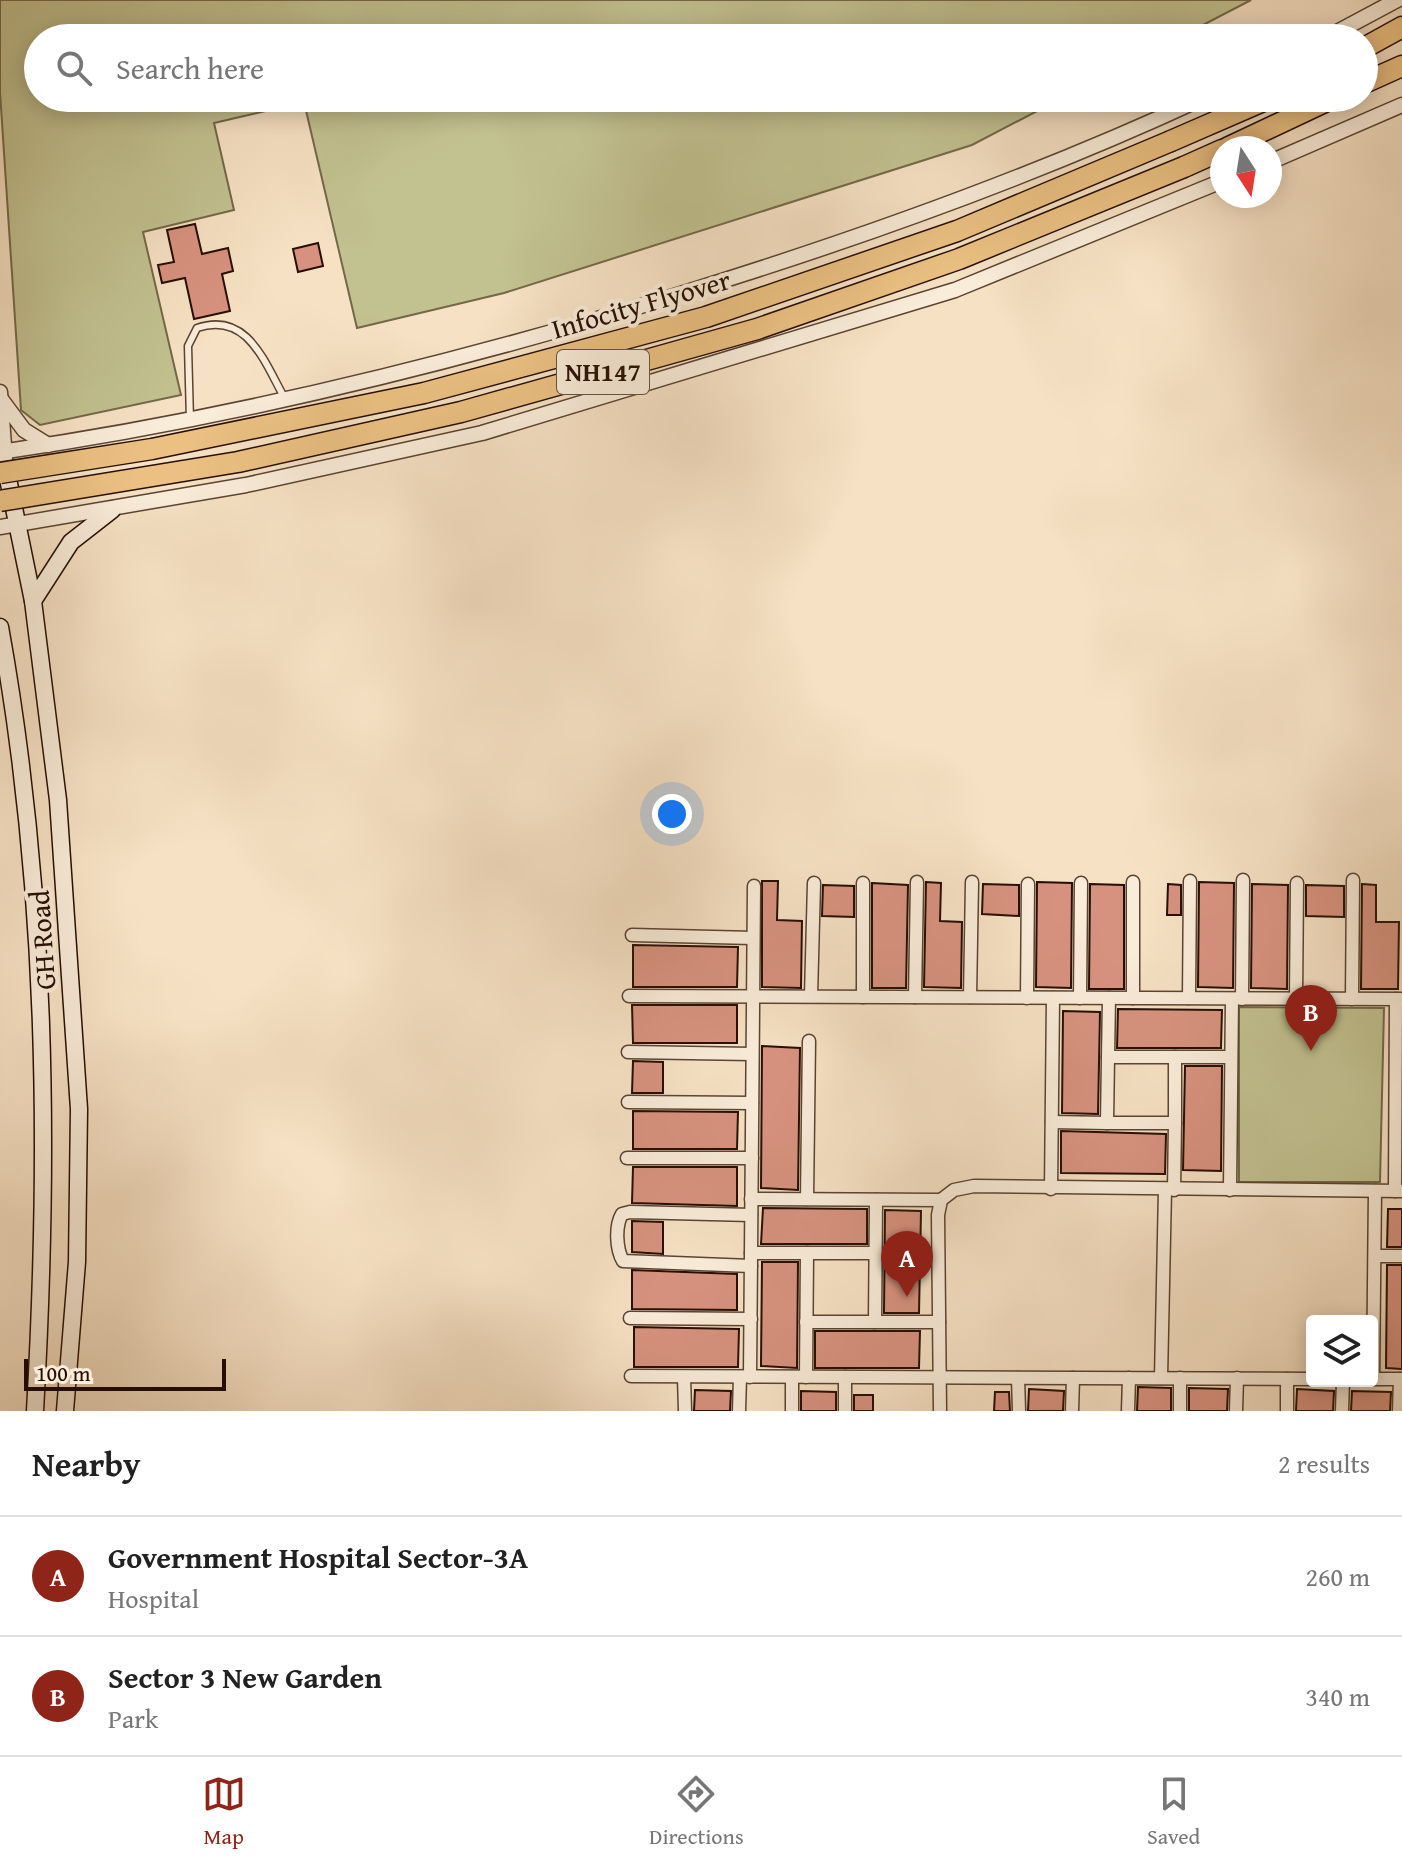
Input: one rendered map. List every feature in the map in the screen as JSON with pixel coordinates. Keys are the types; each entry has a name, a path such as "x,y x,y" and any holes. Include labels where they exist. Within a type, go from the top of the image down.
{"highway":[{"path":"1378,40 1402,27"},
{"path":"1378,77 1402,66"},
{"name":"Infocity Flyover","path":"3,471 152,449 424,393 706,317 957,231 1238,112"},
{"name":"Infocity Flyover","path":"1252,136 1303,112"},
{"name":"Infocity Flyover","path":"0,501 238,462 461,412 757,329 959,259 1210,155"}],"main road":[{"name":"GH Road","path":"3,471 9,526 33,601 58,800 79,1109 77,1262 65,1411"},
{"path":"33,601 71,542 112,510"},
{"name":"GH Road","path":"0,629 20,742 36,894 44,1057 44,1253 35,1411"}],"street":[{"path":"1352,24 1397,0"},
{"path":"1282,157 1402,105"},
{"path":"2,452 190,420 468,356 780,263 907,221 1169,112"},
{"path":"9,526 246,485 482,433 656,383 955,290 1210,186"},
{"path":"0,392 3,471"},
{"path":"0,399 24,430 48,445"},
{"path":"1230,1190 1231,1057 1243,880"},
{"path":"1352,999 1353,880"},
{"path":"1189,998 1190,881"},
{"path":"915,997 917,882"},
{"path":"970,997 972,882"},
{"path":"1133,882 1133,998"},
{"path":"811,996 814,883"},
{"path":"863,883 863,997"},
{"path":"1080,998 1081,883"},
{"path":"1296,999 1297,883"},
{"path":"1027,998 1028,884"},
{"path":"739,1411 751,1319 754,886"},
{"path":"632,935 753,938"},
{"path":"629,996 1399,999 1398,1191 974,1186 954,1190 941,1200 751,1199"},
{"path":"1051,1189 1053,998"},
{"path":"1107,1123 1109,998"},
{"path":"807,1199 809,1041"},
{"path":"628,1052 752,1054"},
{"path":"1108,1057 1231,1057"},
{"path":"1161,1378 1175,1123 1175,1057"},
{"path":"628,1102 752,1103"},
{"path":"1052,1122 1175,1123"},
{"path":"627,1158 752,1158"},
{"path":"1374,1315 1375,1191"},
{"path":"875,1322 876,1200"},
{"path":"940,1411 941,1200"},
{"path":"751,1215 622,1214 618,1224 618,1250 623,1261 751,1260 807,1253 876,1253"},
{"path":"806,1377 807,1253"},
{"path":"1375,1256 1402,1256"},
{"path":"630,1318 751,1319"},
{"path":"806,1322 939,1322"},
{"path":"631,1376 1306,1379"},
{"path":"684,1377 685,1411"},
{"path":"792,1377 792,1411"},
{"path":"845,1377 845,1411"},
{"path":"1018,1378 1019,1411"},
{"path":"1072,1411 1073,1378"},
{"path":"1128,1411 1129,1378"},
{"path":"1180,1378 1180,1411"},
{"path":"1236,1411 1237,1378"},
{"path":"1287,1379 1287,1411"},
{"path":"1378,1379 1401,1379 1399,1411"},
{"path":"1342,1411 1343,1387"}],"lane":[{"path":"190,420 188,346 197,328 212,323 234,326 254,344 285,399"}],"shaded area":[{"path":"0,0 1251,0 1205,24 24,24 24,112 261,112 214,123 234,210 143,232 181,395 40,425 21,410 0,92"},
{"path":"306,112 1035,112 972,145 504,293 357,328"},
{"path":"1239,1007 1384,1008 1380,1182 1239,1182"}],"building":[{"path":"195,224 202,254 228,248 233,271 222,274 230,311 194,319 185,278 162,283 158,265 174,262 167,230"},
{"path":"318,243 323,266 298,272 293,249"},
{"path":"762,881 778,881 777,920 802,921 801,988 762,987"},
{"path":"926,882 941,883 940,921 962,922 961,988 924,987"},
{"path":"1037,882 1072,883 1071,988 1036,987"},
{"path":"1199,882 1234,883 1233,988 1198,987"},
{"path":"872,883 908,885 906,988 872,988"},
{"path":"983,884 1019,885 1019,916 982,914"},
{"path":"1090,884 1124,885 1124,989 1089,989"},
{"path":"1168,884 1181,885 1181,915 1167,915"},
{"path":"1252,884 1288,885 1287,989 1251,988"},
{"path":"1362,884 1376,885 1376,922 1399,922 1398,989 1361,989"},
{"path":"823,885 854,886 854,917 822,916"},
{"path":"1306,885 1344,886 1344,917 1306,916"},
{"path":"633,945 738,947 737,987 633,987"},
{"path":"632,1005 737,1005 737,1043 633,1043"},
{"path":"1118,1009 1222,1010 1221,1048 1117,1048"},
{"path":"1063,1011 1100,1012 1098,1114 1062,1113"},
{"path":"762,1046 800,1048 798,1190 761,1188"},
{"path":"633,1061 663,1062 663,1093 632,1093"},
{"path":"1185,1066 1222,1066 1221,1171 1183,1170"},
{"path":"633,1111 738,1112 737,1149 633,1149"},
{"path":"1061,1131 1166,1134 1165,1174 1061,1173"},
{"path":"633,1167 737,1167 737,1206 632,1203"},
{"path":"763,1208 867,1209 867,1244 761,1244"},
{"path":"1388,1209 1402,1209 1402,1247 1387,1247"},
{"path":"885,1210 921,1211 919,1313 884,1313"},
{"path":"632,1221 663,1222 663,1254 632,1252"},
{"path":"762,1262 798,1262 797,1368 761,1366"},
{"path":"1387,1265 1402,1265 1402,1369 1386,1368"},
{"path":"632,1270 737,1274 737,1310 632,1309"},
{"path":"634,1327 739,1329 738,1367 634,1367"},
{"path":"815,1331 920,1331 919,1368 815,1368"},
{"path":"1138,1387 1171,1388 1171,1411 1137,1411"},
{"path":"1189,1388 1228,1389 1227,1411 1189,1411"},
{"path":"1029,1389 1064,1391 1063,1411 1028,1411"},
{"path":"1297,1389 1334,1391 1333,1411 1296,1411"},
{"path":"695,1390 731,1391 730,1411 694,1411"},
{"path":"801,1391 836,1392 836,1411 801,1411"},
{"path":"1352,1391 1391,1392 1390,1411 1351,1411"},
{"path":"995,1392 1009,1392 1010,1411 994,1411"},
{"path":"854,1395 873,1395 873,1411 854,1411"}],"place":[{"name":"Sector 3 New Garden","path":"1311,1051"},
{"name":"Government Hospital Sector-3A","path":"907,1297"}]}
